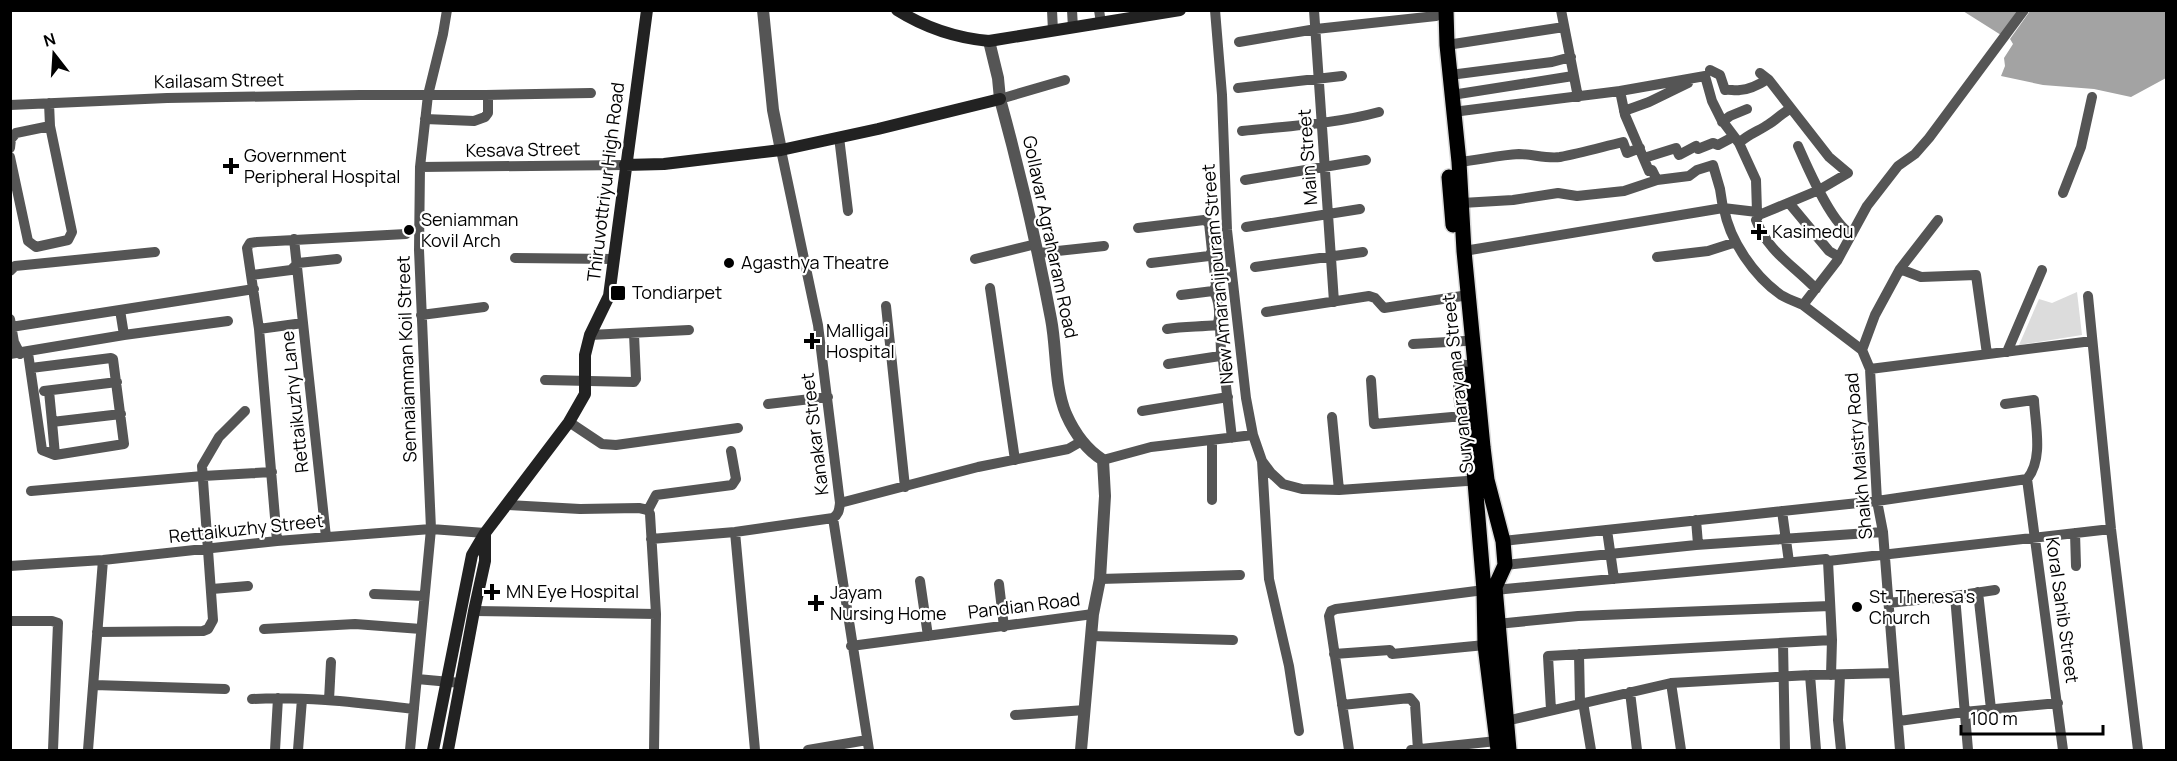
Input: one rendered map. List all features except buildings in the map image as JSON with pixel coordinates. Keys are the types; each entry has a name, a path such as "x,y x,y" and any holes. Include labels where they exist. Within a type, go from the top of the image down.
{"main road":[{"name":"Thiruvottriyur High Road","path":"433,750 472,555 485,532 508,505 568,422 585,394 585,356 590,335 609,296 647,10"},
{"path":"897,10 913,20 968,39 989,41 1101,24 1125,15 1179,11"},
{"name":"Suryanarayana Street","path":"1439,12 1447,45 1459,162 1489,590 1485,645 1497,746"},
{"name":"Suryanarayana Street","path":"1439,12 1451,205 1465,341 1469,419 1481,480 1503,541 1505,565 1489,590 1497,624 1509,750"},
{"path":"625,165 664,164 781,150 1000,99"},
{"path":"448,750 485,561 485,532"}],"street":[{"name":"Sennaiamman Koil Street","path":"410,750 431,529 421,315 412,234 428,95 447,10"},
{"path":"762,10 781,150"},
{"path":"1052,10 1053,31"},
{"path":"1072,10 1073,28"},
{"path":"1099,10 1101,24"},
{"name":"New Amaranjipuram Street","path":"1215,10 1222,95 1227,230 1246,398 1252,435 1262,461"},
{"name":"Main Street","path":"1314,10 1334,302"},
{"path":"1561,10 1578,97"},
{"path":"1803,305 1839,257 1867,206 1898,166 1915,154 1982,69 2024,10"},
{"path":"1239,42 1439,12"},
{"path":"1447,45 1564,27"},
{"name":"Gollavar Agraharam Road","path":"989,41 998,78 1000,99 1037,248 1052,323 1060,395 1066,414 1082,441 1089,450 1103,460"},
{"path":"1450,75 1552,62 1570,57"},
{"path":"1464,251 1723,209 1758,214 1819,190 1848,173 1829,157 1764,76 1752,87 1725,90 1720,75 1710,70"},
{"path":"1238,88 1342,76"},
{"path":"1452,95 1573,76"},
{"path":"1453,112 1578,97 1705,76 1712,101 1722,122 1736,140 1756,180 1758,214 1756,220 1760,230 1772,249 1816,289"},
{"path":"1624,111 1657,99 1692,79"},
{"path":"1000,99 1065,80"},
{"path":"1462,204 1513,200 1558,193 1577,196 1624,191 1657,180 1652,170 1648,171 1624,111 1620,91"},
{"name":"Kailasam Street","path":"10,105 167,98 591,93"},
{"path":"425,119 474,121 485,117 488,113 488,95"},
{"path":"2063,193 2081,147 2092,97"},
{"path":"10,157 26,237 30,244 36,247 68,240 72,232 50,126 49,103"},
{"path":"1722,122 1748,109"},
{"path":"1459,162 1514,154 1558,158 1623,142 1627,153 1676,148 1679,155 1696,146 1698,149 1713,143 1718,145 1746,136 1773,122 1790,109"},
{"path":"1242,131 1336,122 1379,112"},
{"path":"10,148 11,139 16,133 50,126"},
{"path":"839,137 848,211"},
{"path":"1798,146 1819,190 1842,228 1852,234"},
{"name":"Kanakar Street","path":"781,150 818,325 840,503"},
{"path":"1245,180 1366,160"},
{"name":"Kesava Street","path":"420,167 625,165"},
{"name":"Shaikh Maistry Road","path":"1657,180 1689,176 1697,170 1713,165 1727,226 1764,281 1782,295 1803,305 1862,350 1870,369 1877,501 1883,532 1900,750"},
{"path":"1789,203 1828,251 1839,257"},
{"path":"1246,228 1360,209"},
{"path":"1862,350 1875,315 1900,269 1938,220"},
{"path":"1138,228 1207,221 1212,251 1209,256"},
{"path":"277,541 259,329 247,248 250,243 294,239 412,234"},
{"name":"Rettaikuzhy Lane","path":"294,239 326,537"},
{"path":"1657,257 1708,251 1736,242"},
{"path":"975,259 1037,248 1104,246"},
{"path":"10,272 15,266 155,252"},
{"path":"1255,267 1363,252"},
{"path":"1150,263 1209,256 1213,258 1216,285 1213,291"},
{"path":"515,258 614,259"},
{"path":"252,276 291,270 298,263 337,259"},
{"path":"1900,269 1921,276 1976,275 1987,354"},
{"path":"2007,352 2042,270"},
{"path":"990,288 1015,460"},
{"path":"31,368 111,358 115,362 124,444 55,455 42,450 31,368 14,342 11,323 120,310 254,289"},
{"path":"1181,295 1213,291"},
{"path":"1213,291 1216,294 1220,320 1217,325"},
{"path":"1266,312 1372,296 1384,308 1461,296"},
{"path":"2088,296 2111,530 2138,750"},
{"path":"886,306 905,487"},
{"path":"421,315 484,307"},
{"path":"120,310 124,335"},
{"path":"20,354 124,335 228,321"},
{"path":"259,329 303,323"},
{"path":"1217,325 1220,327 1220,356 1223,360 1232,438"},
{"path":"1167,328 1217,325"},
{"path":"590,335 689,330"},
{"path":"545,380 634,382 636,379 634,334"},
{"path":"1413,344 1465,341"},
{"path":"1870,369 2092,341"},
{"path":"1168,364 1220,356"},
{"path":"1459,404 1457,364 1466,365"},
{"path":"1371,380 1374,424 1452,417 1469,419"},
{"path":"35,392 117,382"},
{"path":"49,391 55,455"},
{"path":"768,404 828,397"},
{"path":"1142,411 1228,397"},
{"path":"1503,541 1877,501 2027,479 2034,468 2037,455 2034,400 2005,404"},
{"path":"98,632 203,631 208,629 213,620 212,589 202,466 219,437 244,411"},
{"path":"52,422 121,414"},
{"path":"1332,417 1339,490"},
{"path":"568,422 602,444 616,446 738,428"},
{"path":"1081,750 1093,614 1100,579 1105,496 1103,460 1151,447 1252,435"},
{"path":"1212,440 1212,500"},
{"path":"651,539 735,532 833,518 837,515 840,503 978,467 1068,449 1082,441"},
{"path":"654,750 656,614 648,510 656,495 732,484 736,479 731,451"},
{"path":"1262,461 1283,484 1302,489 1339,490 1481,480"},
{"path":"1262,461 1269,579 1289,666 1299,731"},
{"path":"31,491 272,472"},
{"name":"Koral Sahib Street","path":"2027,479 2058,703 2062,750"},
{"path":"508,505 648,510"},
{"path":"1782,511 1789,562"},
{"path":"808,750 868,745 833,518"},
{"path":"1696,520 1698,544"},
{"name":"Rettaikuzhy Street","path":"10,566 103,560 277,541 431,529 485,532"},
{"path":"1607,530 1614,579"},
{"path":"1349,750 1329,616 1331,611 1336,609 1489,590 1789,562 1884,556 2111,530"},
{"path":"735,532 755,750"},
{"path":"1505,565 1698,544 1883,532"},
{"path":"2075,533 2076,566"},
{"path":"88,750 103,560"},
{"path":"1828,561 1841,750"},
{"path":"1100,579 1240,575"},
{"path":"920,581 928,636"},
{"path":"999,584 1004,627"},
{"path":"212,589 248,586"},
{"path":"1887,603 1995,590"},
{"path":"1978,592 1991,710"},
{"path":"374,594 424,596"},
{"path":"1955,596 1968,750"},
{"path":"1497,624 1578,616 1830,606"},
{"path":"474,611 656,614"},
{"name":"Pandian Road","path":"851,646 1093,614"},
{"path":"10,621 58,623 53,750"},
{"path":"264,629 355,624 421,629"},
{"path":"1091,636 1233,640"},
{"path":"1551,710 1548,656 1832,640"},
{"path":"1783,643 1785,750"},
{"path":"1334,654 1390,650 1392,654 1485,645"},
{"path":"1579,654 1582,702 1591,750"},
{"path":"329,700 331,663"},
{"path":"1506,721 1671,683 1894,673"},
{"path":"1810,675 1816,750"},
{"path":"417,679 462,683"},
{"path":"1671,683 1681,750"},
{"path":"94,685 225,689"},
{"path":"1630,692 1637,750"},
{"path":"275,750 278,698"},
{"path":"1342,705 1410,698 1415,704 1416,750 1497,746"},
{"path":"252,699 329,700 414,709"},
{"path":"298,750 302,699"},
{"path":"1899,721 2058,703"},
{"path":"1015,715 1084,711"}],"shaded area":[{"path":"1963,11 2018,11 2001,35"},
{"path":"2030,11 2166,11 2166,78 2131,97 2094,89 2043,85 2001,76 2005,66 2004,58 2013,44 2010,39"},
{"path":"2077,292 2082,335 2019,345 2039,299 2052,303"}],"place":[{"name":"Government Peripheral Hospital","path":"231,166"},
{"name":"Seniamman Kovil Arch","path":"409,230"},
{"name":"Kasimedu","path":"1759,232"},
{"name":"Agasthya Theatre","path":"729,263"},
{"name":"Tondiarpet","path":"618,293"},
{"name":"Malligai Hospital","path":"812,341"},
{"name":"MN Eye Hospital","path":"492,592"},
{"name":"Jayam Nursing Home","path":"816,603"},
{"name":"St. Theresa's Church","path":"1857,607"}]}
